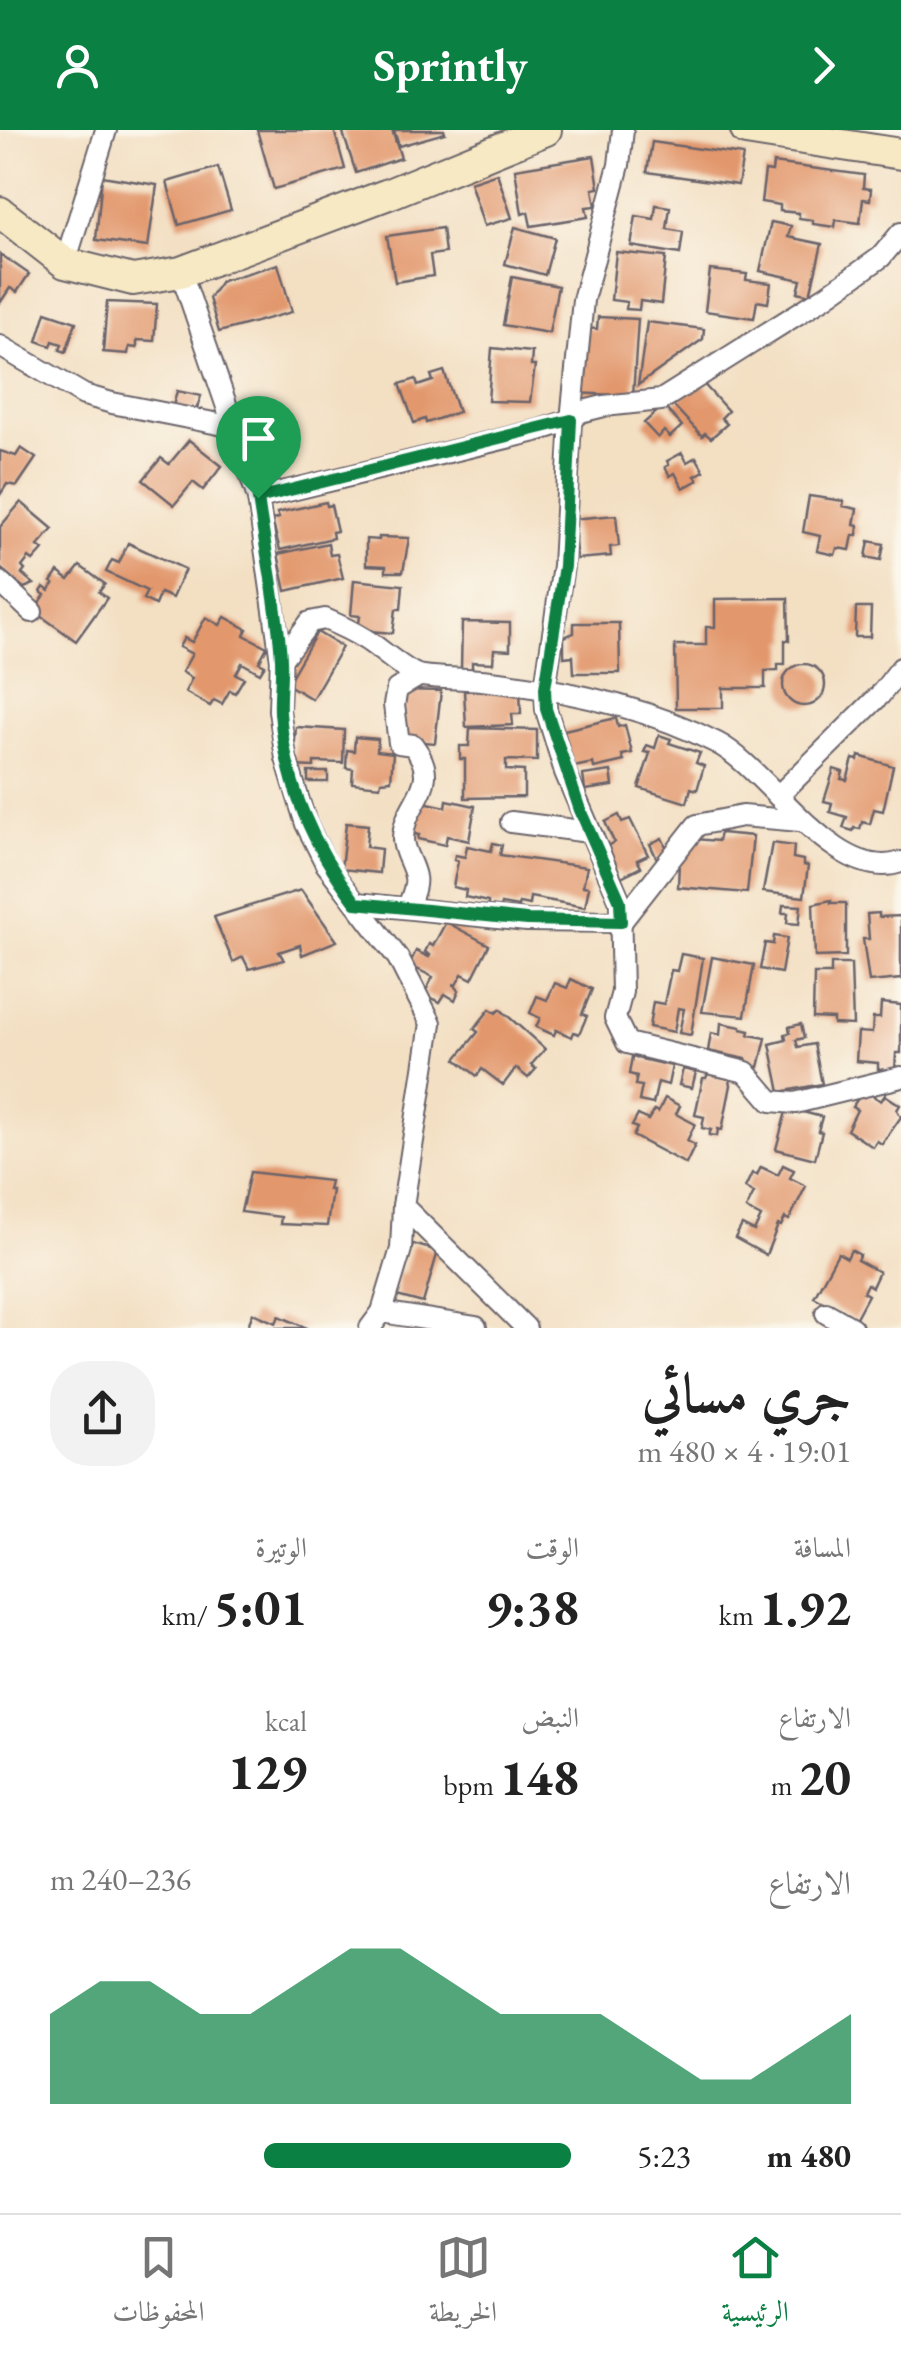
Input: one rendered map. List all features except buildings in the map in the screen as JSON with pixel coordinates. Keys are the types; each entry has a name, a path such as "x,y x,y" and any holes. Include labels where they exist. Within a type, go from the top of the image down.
{"main road":[{"path":"0,212 65,264 133,280 182,272 546,130"},
{"path":"746,130 901,154"}],"street":[{"path":"65,264 106,130"},
{"path":"623,130 618,166 582,300 564,566 545,688 546,709 589,832 620,901 622,992 615,1018 628,1043 746,1072 771,1102 795,1104 901,1077"},
{"path":"258,498 571,420 580,412 604,406 662,400 826,296 881,257 901,233"},
{"path":"182,272 258,498 281,660 280,710 286,758 306,824 326,864 398,958 431,1023 403,1206 401,1249 376,1320 524,1327"},
{"path":"0,346 84,394 234,427"},
{"path":"0,582 32,612"},
{"path":"281,660 310,622 325,619 368,641 419,676 545,688 678,723 728,749 758,772 800,821 837,847 864,861 901,862"},
{"path":"778,796 880,696 901,668"},
{"path":"408,907 416,880 403,842 410,810 424,792 426,780 422,756 413,745 399,743 394,705 398,689 419,676"},
{"path":"621,922 697,826 742,816 800,821"},
{"path":"511,822 589,832"},
{"path":"356,903 527,920 621,922"},
{"path":"403,1206 524,1327"},
{"path":"826,1313 852,1328"}],"route":[{"path":"571,420 564,566 545,688 546,709 565,772 620,901 621,922 527,920 356,903 326,864 306,824 286,758 280,710 281,660 258,498 571,420"}]}
